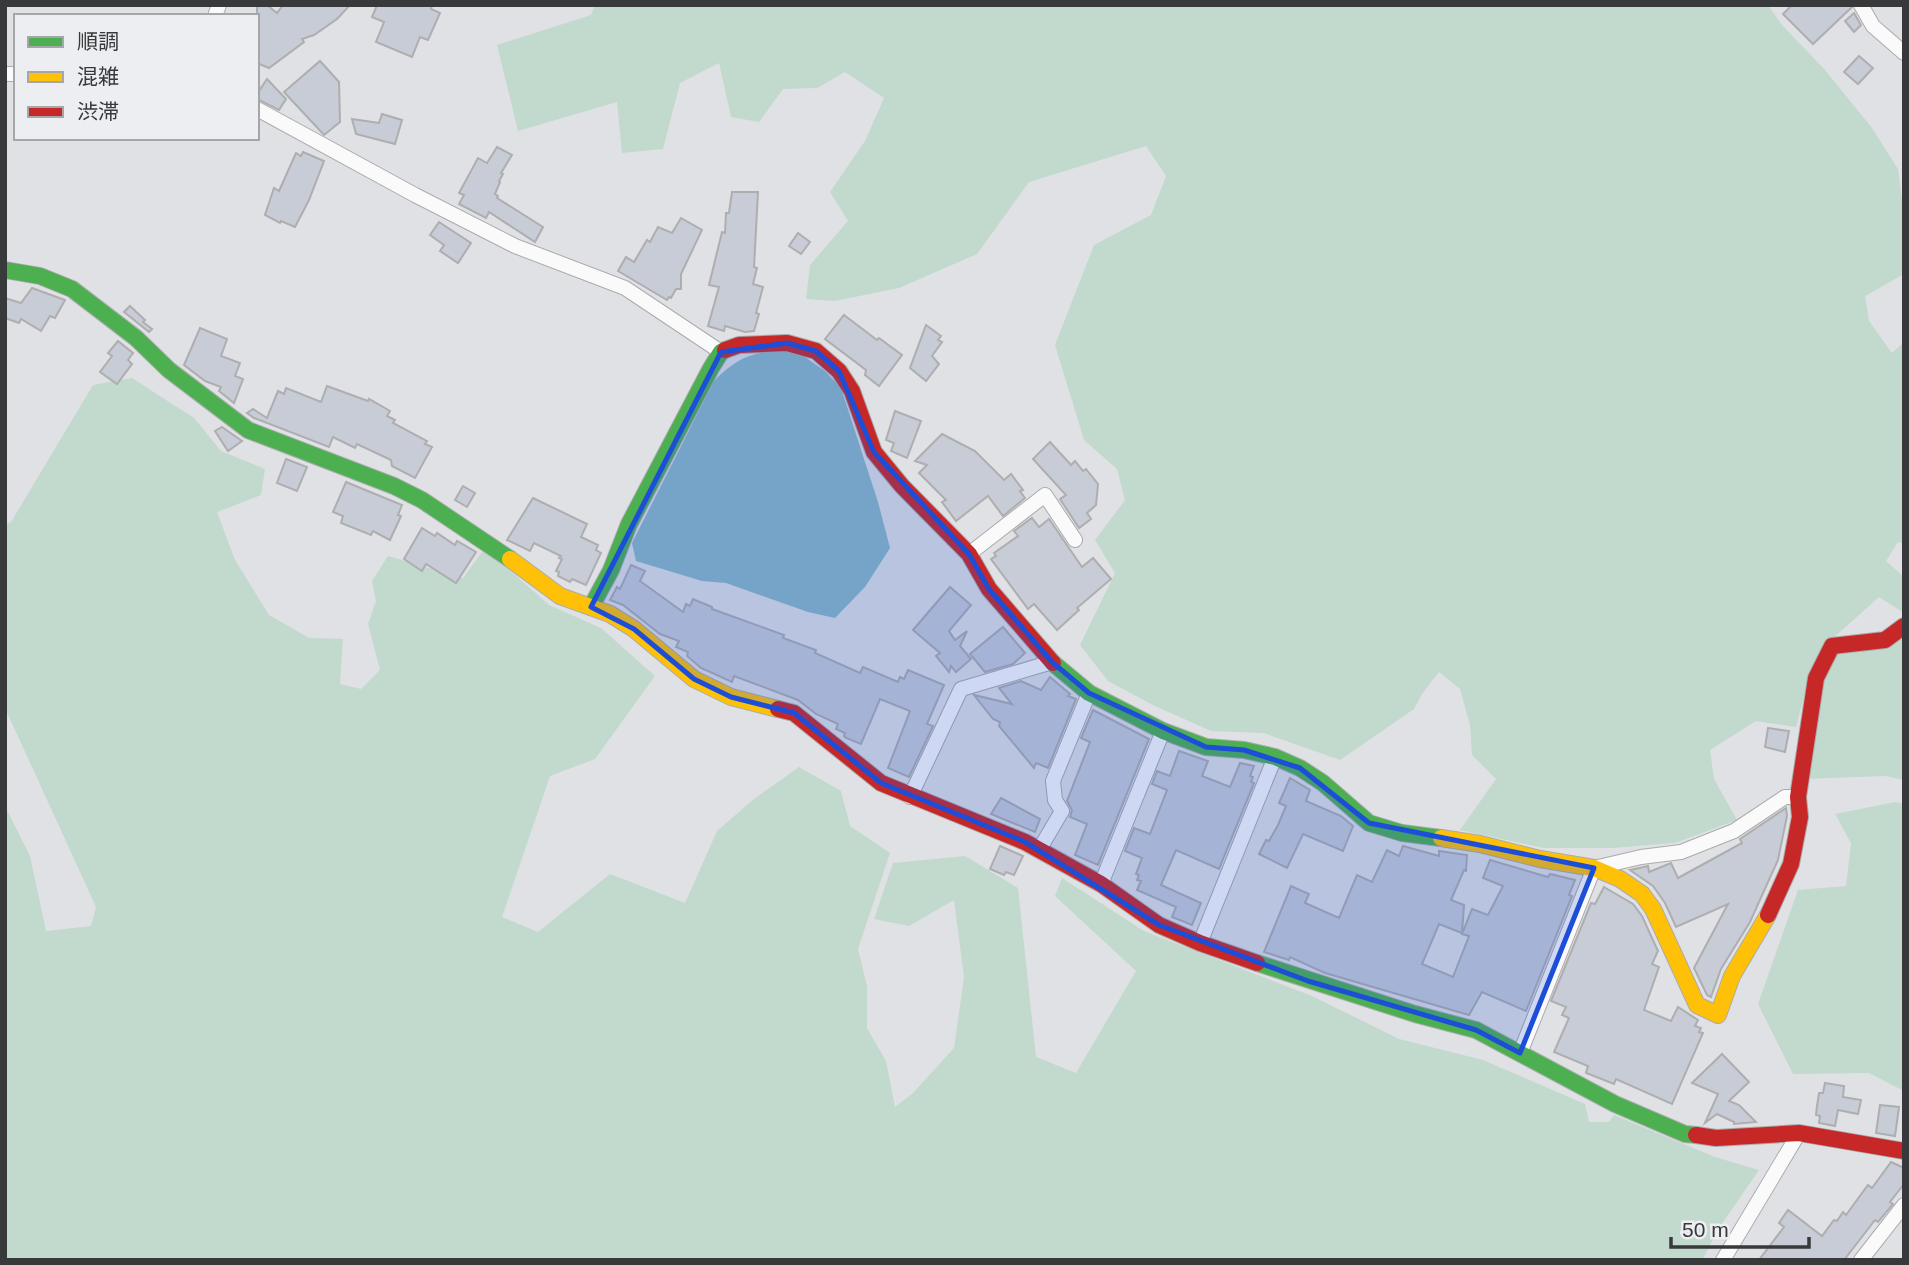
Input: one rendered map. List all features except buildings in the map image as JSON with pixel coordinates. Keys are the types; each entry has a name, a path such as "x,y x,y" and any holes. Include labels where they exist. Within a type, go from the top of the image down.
{"street":[{"path":"1861,5 1873,26 1904,53"},
{"path":"259,110 515,246 625,288 721,352"},
{"path":"5,270 40,276 72,289 136,338 169,370 248,430 394,486 422,500 496,548 560,596 610,614 634,629 694,679 731,697 794,713 881,783 1025,842 1101,884 1159,925 1200,943 1308,981 1476,1030 1615,1104 1685,1134 1716,1138 1799,1133 1904,1151"},
{"path":"591,607 611,570 629,524 721,352 738,345 788,343 816,351 839,371 852,391 874,452 902,486 969,554 989,589 1052,662 1089,693 1163,731 1206,747 1244,750 1275,757 1300,768 1323,783 1369,823 1402,833 1480,844 1540,859 1594,868 1620,879 1642,894 1653,909 1697,1005 1718,1015 1732,976 1762,928 1791,864 1800,817 1798,797 1816,678 1832,646 1885,640 1904,626"},
{"path":"969,554 1045,495 1075,540"},
{"path":"911,797 961,689 1052,662"},
{"path":"1039,850 1062,811 1055,800 1053,781 1089,693"},
{"path":"1101,884 1163,731"},
{"path":"1200,943 1275,757"},
{"path":"1594,868 1641,857 1681,852 1734,831 1785,797 1798,797"},
{"path":"1520,1053 1594,868"},
{"path":"1723,1260 1799,1133"},
{"path":"1861,1260 1904,1205"}],"highlighted area":[{"path":"787,343 816,351 839,371 874,452 969,554 989,589 1052,662 1089,693 1206,747 1244,750 1300,768 1369,823 1594,868 1520,1053 1476,1030 1308,981 1159,925 1025,842 881,783 794,713 731,697 694,679 634,629 591,607 721,352"}],"green space":[{"path":"595,5 1768,5 1782,25 1825,70 1872,128 1898,169 1904,214 1904,274 1865,296 1869,321 1892,353 1904,342 1904,544 1898,542 1886,561 1904,577 1904,613 1879,597 1831,640 1812,666 1796,727 1756,721 1710,750 1714,779 1737,820 1675,843 1612,848 1544,848 1460,830 1496,779 1472,755 1470,725 1460,689 1439,672 1414,709 1340,760 1264,733 1211,731 1155,706 1108,681 1080,645 1115,573 1095,540 1125,500 1117,469 1084,440 1055,345 1094,245 1151,215 1166,176 1146,146 1029,182 977,254 899,288 835,301 806,299 810,265 848,221 830,192 865,141 884,98 845,72 817,88 783,89 759,122 731,117 719,63 680,83 663,149 622,153 617,102 518,131 497,45 591,15"},
{"path":"132,378 194,418 221,451 265,469 261,495 217,512 235,560 269,615 309,638 343,639 340,684 361,689 380,670 368,624 376,601 372,581 388,556 463,578 485,548 549,605 601,628 655,676 595,759 550,776 502,917 538,932 610,874 685,903 717,831 754,799 799,767 841,791 850,826 890,853 858,949 867,986 867,1028 886,1061 895,1107 913,1093 954,1048 964,977 954,900 909,926 874,919 893,863 965,856 1018,888 1036,1057 1076,1073 1136,971 1055,896 1062,878 1144,931 1312,996 1399,1039 1483,1060 1585,1104 1589,1122 1609,1122 1614,1115 1715,1157 1759,1170 1719,1228 1702,1260 5,1260 5,806 30,856 46,931 91,926 96,907 5,708 5,525 11,522 93,385"},
{"path":"1904,631 1904,780 1885,776 1804,779 1818,683 1834,651"},
{"path":"1895,802 1904,804 1904,1091 1869,1073 1793,1074 1758,1004 1798,890 1846,886 1851,843 1835,814"}],"water":[{"path":"781,350 805,357 825,371 841,388 890,548 865,587 835,618 808,612 726,583 702,581 636,561 632,543 714,381 744,358"}],"traffic: fast":[{"path":"5,270 40,276 72,289 136,338 169,370 248,430 394,486 422,500 510,559"},
{"path":"591,607 611,570 629,524 711,368 725,350"},
{"path":"1053,663 1089,693 1163,731 1206,747 1244,750 1275,757 1300,768 1323,783 1369,823 1402,833 1441,838"},
{"path":"1257,963 1415,1014 1476,1030 1615,1104 1685,1134 1696,1135"}],"traffic: slow":[{"path":"510,559 560,596 610,614 634,629 694,679 731,697 778,709"},
{"path":"1441,838 1594,868 1620,879 1642,894 1653,909 1697,1005 1718,1015 1732,976 1768,915"}],"traffic: jam":[{"path":"725,350 739,345 787,343 816,351 839,371 852,391 874,452 902,486 969,554 989,589 1053,663"},
{"path":"1768,915 1791,864 1800,817 1798,797 1816,678 1832,646 1885,640 1904,626"},
{"path":"778,709 794,713 881,783 1025,842 1101,884 1159,925 1257,963"},
{"path":"1696,1135 1716,1138 1799,1133 1904,1151"}]}
